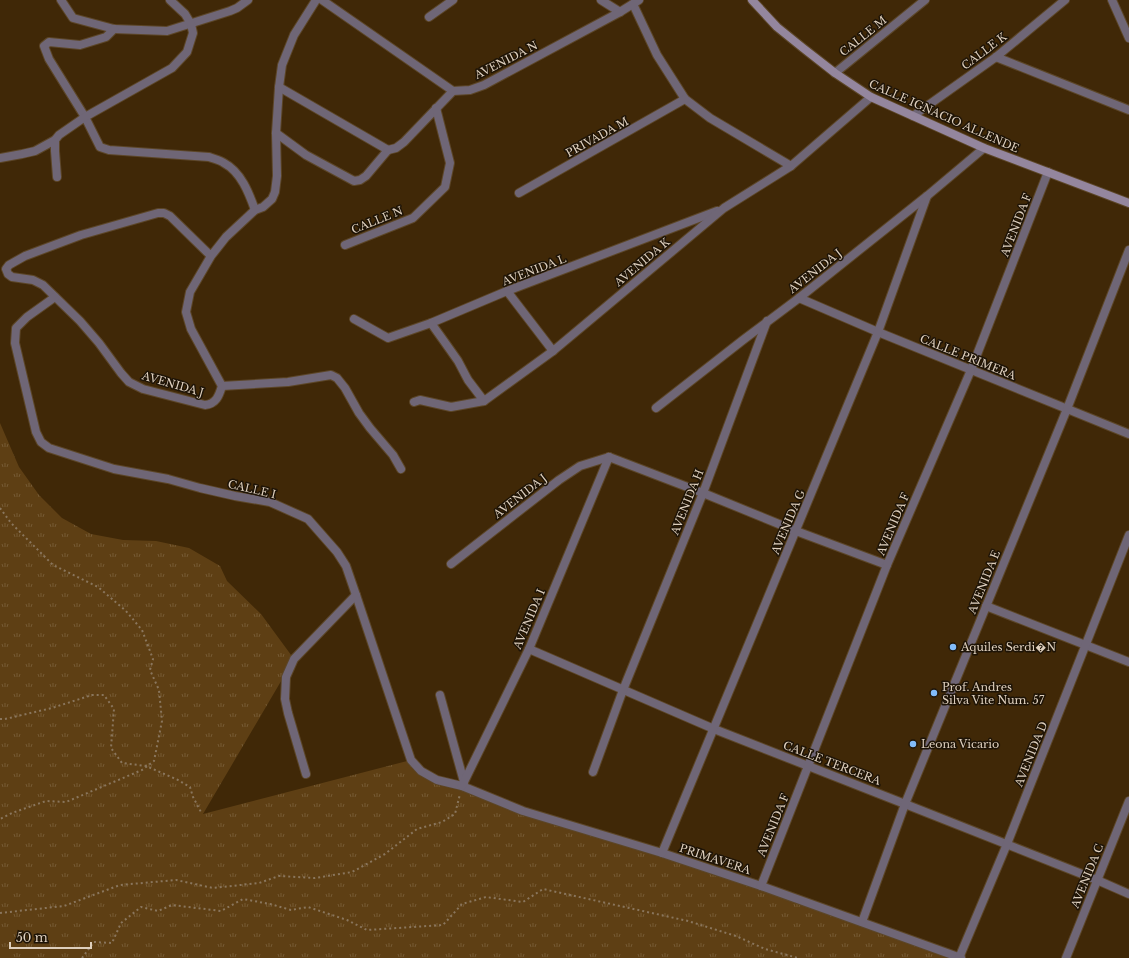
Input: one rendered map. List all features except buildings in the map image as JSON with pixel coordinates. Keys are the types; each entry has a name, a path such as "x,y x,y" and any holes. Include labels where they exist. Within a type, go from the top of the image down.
{"street":[{"path":"61,0 73,18 114,29 167,31 230,12 247,0"},
{"path":"0,158 35,151 55,140 59,135 85,117 172,68 188,52 193,33 185,14 170,0"},
{"path":"316,0 294,35 282,65 276,134 306,155 354,181 360,180 366,176 388,150 396,148 404,142 453,91 322,0"},
{"path":"429,17 453,0"},
{"path":"601,0 620,12"},
{"name":"CALLE IGNACIO ALLENDE","path":"752,0 778,26 835,74 871,96 984,148 1129,203"},
{"name":"CALLE M","path":"835,74 925,0"},
{"name":"CALLE K","path":"913,116 996,57 1065,0"},
{"path":"1112,0 1129,38"},
{"path":"636,2 657,55 685,99 710,118 791,166"},
{"name":"AVENIDA N","path":"453,91 470,90 484,85 636,2"},
{"path":"114,29 106,37 80,45 49,42 44,46 49,59 85,117 100,147 109,150 209,157 224,163 233,170 243,182 255,210"},
{"path":"996,57 1129,110"},
{"path":"279,87 388,150"},
{"name":"AVENIDA K","path":"414,402 420,400 451,407 484,402 553,351 724,208 791,166 871,96"},
{"name":"PRIVADA M","path":"519,193 685,99"},
{"name":"CALLE N","path":"345,245 413,218 445,187 450,163 436,108"},
{"name":"AVENIDA J","path":"211,256 170,216 164,213 81,235 25,256 9,265 6,269 8,274 12,277 33,280 43,285 80,321 128,382 143,389 210,405 219,397 222,386 191,329 186,312 190,292 211,256 226,237 255,210 263,207 272,199 275,192 277,176 276,134"},
{"path":"55,140 58,177"},
{"name":"AVENIDA J","path":"656,408 767,321 799,298 927,196 984,148"},
{"name":"AVENIDA F","path":"761,886 887,565 971,370 1048,172"},
{"name":"AVENIDA G","path":"662,853 878,332 927,196"},
{"name":"AVENIDA L","path":"354,318 388,338 431,323 507,291 724,208"},
{"name":"AVENIDA E","path":"862,922 905,804 1067,409 1129,250"},
{"path":"507,291 553,351"},
{"name":"CALLE I","path":"55,297 27,317 16,328 16,343 36,432 41,442 50,448 99,465 168,479 235,496 270,502 308,519 337,552 346,566 411,760 421,771 437,780 463,784"},
{"name":"CALLE PRIMERA","path":"799,298 878,332 1129,434"},
{"name":"AVENIDA H","path":"593,772 623,690 703,494 767,321"},
{"path":"431,323 458,361 472,386 484,402"},
{"path":"222,386 288,382 331,375 337,378 359,413 393,455 401,469"},
{"path":"609,456 796,531 887,565"},
{"name":"AVENIDA J","path":"451,564 559,480 580,466 609,456"},
{"name":"AVENIDA I","path":"463,784 529,649 609,456"},
{"name":"AVENIDA D","path":"960,958 1007,844 1129,535"},
{"path":"306,774 285,699 286,677 294,659 356,595"},
{"path":"986,606 1129,662"},
{"name":"CALLE TERCERA","path":"529,649 714,729 809,765 1129,894"},
{"path":"440,695 463,784"},
{"name":"PRIMAVERA","path":"463,784 523,811 662,853 761,886 960,958"},
{"name":"AVENIDA C","path":"1066,958 1129,801"}],"path":[{"path":"0,508 11,523 53,564 98,587 126,611 142,630 153,659 150,670 160,690 162,721 154,761 142,770 66,802 46,801 12,813 0,819"},
{"path":"0,719 52,708 92,696 104,695 114,709 111,748 122,763 146,766 190,787 193,798 202,814"},
{"path":"0,914 64,906 120,885 176,880 213,888 259,883 279,876 314,878 352,872 385,854 417,829 442,822 455,814 463,784"},
{"path":"82,958 94,942 112,943 121,923 141,907 158,911 172,906 221,910 243,899 291,910 308,907 347,920 367,930 443,925 462,904 486,898 523,902 544,889 688,921 736,936 765,949 798,958"}],"green space":[{"path":"0,423 19,467 39,495 62,518 91,534 123,540 156,541 189,548 220,566 227,581 261,614 294,659 203,814 411,760 421,771 523,811 653,855 761,886 961,958 0,958"}],"place":[{"name":"Aquiles Serdi�N","path":"953,647"},
{"name":"Prof. Andres Silva Vite Num. 57","path":"934,693"},
{"name":"Leona Vicario","path":"913,744"}]}
